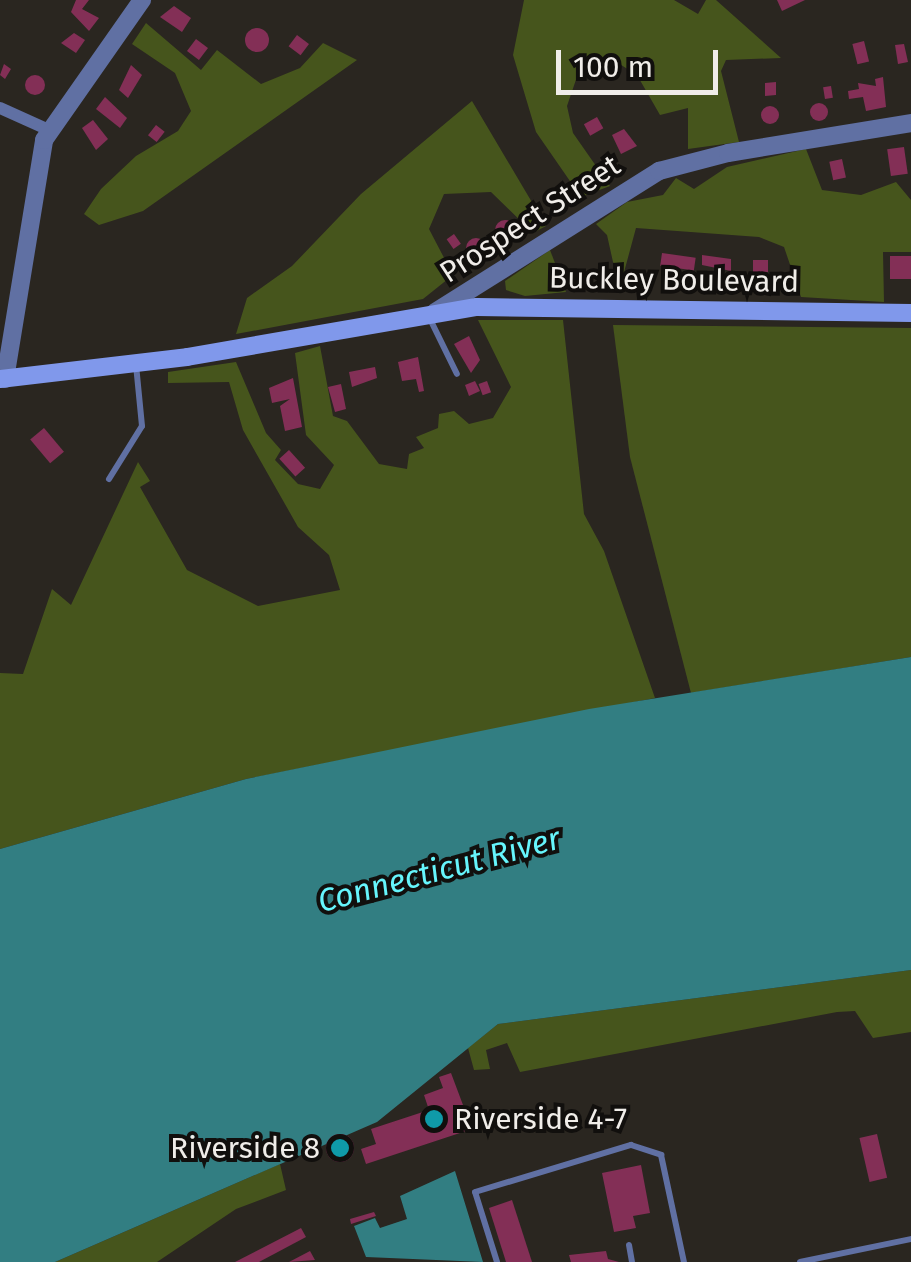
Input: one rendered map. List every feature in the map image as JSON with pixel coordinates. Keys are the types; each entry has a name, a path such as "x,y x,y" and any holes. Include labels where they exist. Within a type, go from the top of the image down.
{"main road":[{"name":"Buckley Boulevard","path":"431,313 588,304 911,313"},
{"name":"Prospect Street","path":"3,379 136,364 431,313"}],"street":[{"path":"3,379 38,158 50,130 142,0"},
{"path":"0,108 50,130"},
{"name":"Prospect Street","path":"431,313 660,171 728,152 911,123"}],"lane":[{"path":"431,313 457,374"},
{"path":"109,479 142,426 136,364"},
{"path":"497,1262 475,1192 631,1145 661,1156 684,1262"},
{"path":"800,1262 911,1239"},
{"path":"629,1245 632,1262"}],"green space":[{"path":"524,0 674,0 698,14 706,0 716,0 781,58 726,60 721,71 739,142 688,149 688,108 660,115 637,75 610,58 581,65 567,106 573,133 610,186 581,197 536,132 513,55"},
{"path":"146,23 201,70 217,50 261,84 300,68 323,43 357,60 143,211 99,225 84,214 101,189 136,156 178,131 191,111 175,73 132,44"},
{"path":"472,101 546,226 533,233 491,192 444,194 429,229 453,275 423,299 236,334 247,298 292,266 361,194"},
{"path":"806,149 822,190 861,195 896,182 911,200 911,252 883,252 884,302 801,297 784,247 759,237 636,228 623,276 613,262 607,235 596,224 627,202 663,195 676,178 694,189 727,167"},
{"path":"550,250 566,292 525,296 506,290 505,281"},
{"path":"478,320 563,320 584,514 604,551 655,698 246,779 0,849 0,673 23,674 52,589 71,605 138,462 150,481 140,487 187,570 258,606 340,590 329,555 298,527 243,430 229,382 168,383 168,372 236,362 266,433 281,450 275,460 298,484 320,489 334,465 306,435 295,353 320,346 333,416 347,421 379,464 407,469 409,454 424,448 416,437 438,428 439,414 454,411 469,424 493,418 511,387"},
{"path":"613,325 911,328 911,657 691,693 630,457"},
{"path":"911,970 911,1032 873,1038 855,1011 837,1012 520,1072 507,1043 486,1050 490,1069 474,1070 468,1048 498,1024"},
{"path":"280,1164 286,1190 236,1209 157,1262 55,1262"}],"water":[{"name":"Connecticut River","path":"911,657 911,970 498,1024 377,1122 55,1262 0,1262 0,849 246,779 589,709"},
{"path":"455,1171 483,1262 366,1257 354,1226 375,1218 380,1228 407,1219 400,1196"}],"building":[{"path":"76,0 89,0 82,9 99,18 89,31 71,12"},
{"path":"777,0 805,0 782,11"},
{"path":"174,6 191,18 182,32 160,17"},
{"path":"257,28 269,40 257,52 245,40"},
{"path":"74,33 85,40 76,53 61,43"},
{"path":"297,35 309,44 301,55 289,46"},
{"path":"196,39 208,48 199,60 187,51"},
{"path":"864,41 869,61 857,64 852,44"},
{"path":"904,44 908,62 898,64 895,45"},
{"path":"4,64 11,69 5,79 0,75"},
{"path":"131,65 142,75 128,98 119,90"},
{"path":"31,75 39,75 45,85 39,95 31,95 25,89 25,81"},
{"path":"883,77 886,107 866,111 863,97 849,99 848,91 859,89 858,83 876,86 875,79"},
{"path":"776,82 776,95 765,96 765,83"},
{"path":"831,86 833,98 825,99 823,87"},
{"path":"105,97 127,118 120,128 96,109"},
{"path":"819,103 828,112 819,121 810,112"},
{"path":"770,106 777,108 777,122 770,124 763,122 761,115 763,108"},
{"path":"597,117 603,128 590,136 584,124"},
{"path":"93,120 108,139 96,150 82,128"},
{"path":"156,125 165,132 157,142 148,135"},
{"path":"624,129 637,146 621,154 612,135"},
{"path":"904,147 908,174 891,176 887,149"},
{"path":"842,159 846,178 833,180 829,162"},
{"path":"505,220 515,230 505,240 495,230"},
{"path":"454,234 461,244 454,249 447,239"},
{"path":"472,238 480,238 486,248 480,258 472,258 466,252 466,244"},
{"path":"662,253 696,258 694,271 660,266"},
{"path":"702,255 731,259 731,271 702,265"},
{"path":"890,256 911,256 911,279 890,279"},
{"path":"753,260 768,260 768,272 753,272"},
{"path":"469,336 480,360 471,373 454,344"},
{"path":"418,357 424,391 419,392 416,379 402,381 398,362"},
{"path":"375,367 377,378 352,387 349,372"},
{"path":"293,378 302,427 285,431 280,406 290,399 272,403 269,388"},
{"path":"475,381 480,391 469,396 465,385"},
{"path":"487,381 491,392 483,395 479,384"},
{"path":"341,384 346,409 335,412 328,387"},
{"path":"44,428 64,452 50,463 30,440"},
{"path":"289,450 305,468 295,477 279,459"},
{"name":"Riverside 4-7","path":"451,1073 472,1129 366,1164 361,1149 376,1144 371,1129 429,1110 424,1095 443,1088 439,1077"},
{"name":"Riverside 8","path":"340,1134 350,1138 354,1148 350,1158 340,1162 330,1158 326,1148 330,1138"},
{"path":"877,1134 887,1178 870,1182 859,1138"},
{"path":"641,1165 650,1213 633,1216 636,1228 614,1232 602,1173"},
{"path":"512,1200 532,1262 506,1262 489,1208"},
{"path":"374,1212 376,1216 351,1224 350,1219"},
{"path":"301,1228 306,1237 259,1262 235,1262"},
{"path":"310,1251 315,1260 289,1262"},
{"path":"606,1251 608,1259 619,1262 571,1262 569,1255"}],"place":[{"name":"Riverside 4-7","path":"434,1119"},
{"name":"Riverside 8","path":"340,1148"}]}
